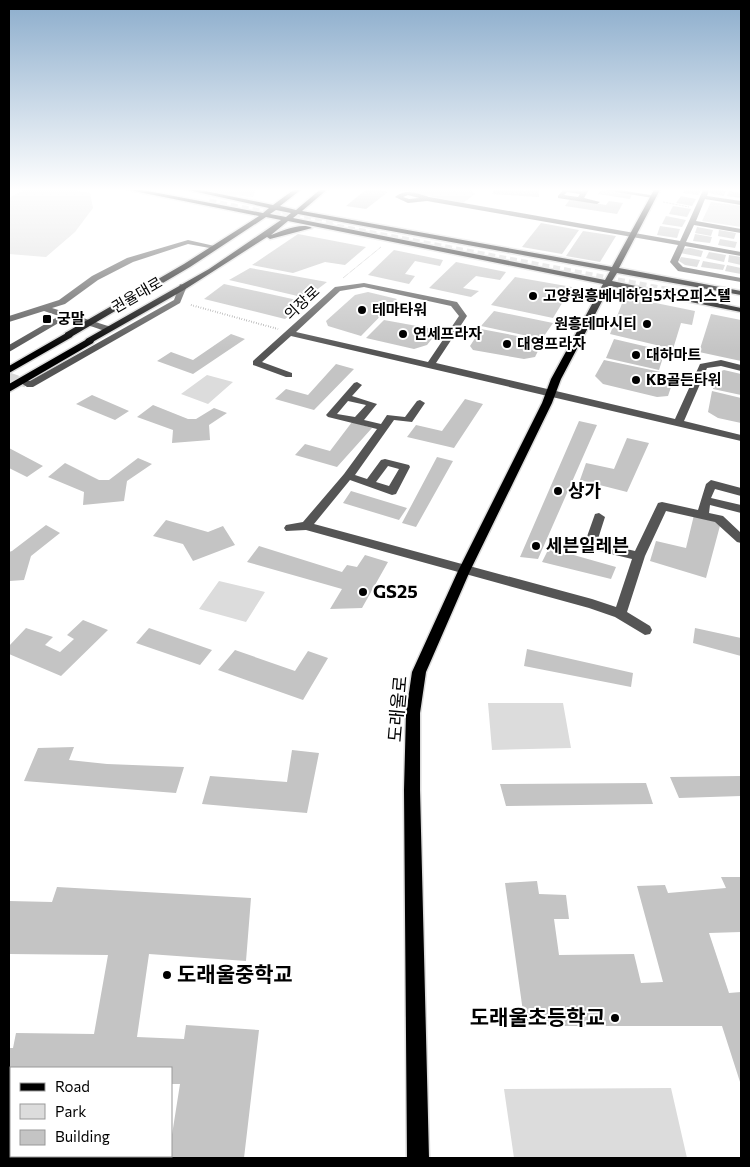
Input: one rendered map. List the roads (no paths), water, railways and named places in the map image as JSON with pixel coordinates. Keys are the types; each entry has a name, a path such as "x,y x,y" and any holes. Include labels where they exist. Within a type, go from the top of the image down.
{"highway":[{"name":"권율대로","path":"9,370 68,334"},
{"name":"권율대로","path":"9,388 89,341"}],"main road":[{"name":"권율대로","path":"68,334 220,242"},
{"path":"251,244 256,242"},
{"path":"416,242 610,276 741,293"},
{"path":"449,242 610,276 741,310"},
{"name":"도래울로","path":"418,1158 412,790 414,713 419,672 464,571 552,392 556,379 630,242"},
{"name":"권율대로","path":"89,341 251,244"},
{"path":"741,298 704,294 741,305"}],"street":[{"path":"9,319 62,302 95,278 130,260 187,242"},
{"path":"190,242 215,247"},
{"path":"682,242 674,262 682,269 741,280"},
{"path":"684,242 741,254"},
{"name":"의장로","path":"291,332 338,289 364,285 454,304 463,316 430,366"},
{"path":"26,383 30,385 177,301 183,286"},
{"path":"44,308 108,330"},
{"path":"9,349 66,315"},
{"path":"289,376 256,363 291,332"},
{"name":"의장로","path":"291,332 741,438"},
{"path":"679,422 703,366 721,363 741,368"},
{"path":"357,385 331,415 383,427"},
{"path":"346,397 372,404 357,421"},
{"path":"306,526 348,476 390,417 408,420 420,403"},
{"path":"348,476 369,483"},
{"path":"703,514 705,500 711,484 741,492"},
{"path":"705,500 741,509"},
{"path":"620,614 639,556 662,506 720,519 741,538"},
{"path":"599,517 590,544 639,556"},
{"path":"290,528 306,526 464,571 592,604 620,614 644,630"}],"tunnel":[{"path":"417,242 702,297"},
{"path":"9,377 26,383"}],"place":[{"name":"고양원흥베네하임5차오피스텔","path":"533,296"},
{"name":"테마타워","path":"362,310"},
{"name":"궁말","path":"47,319"},
{"name":"원흥테마시티","path":"647,324"},
{"name":"연세프라자","path":"403,334"},
{"name":"대영프라자","path":"507,344"},
{"name":"대하마트","path":"636,355"},
{"name":"KB골든타워","path":"636,380"},
{"name":"상가","path":"558,491"},
{"name":"세븐일레븐","path":"536,546"},
{"name":"GS25","path":"363,592"},
{"name":"도래울중학교","path":"167,975"},
{"name":"도래울초등학교","path":"615,1018"}]}
